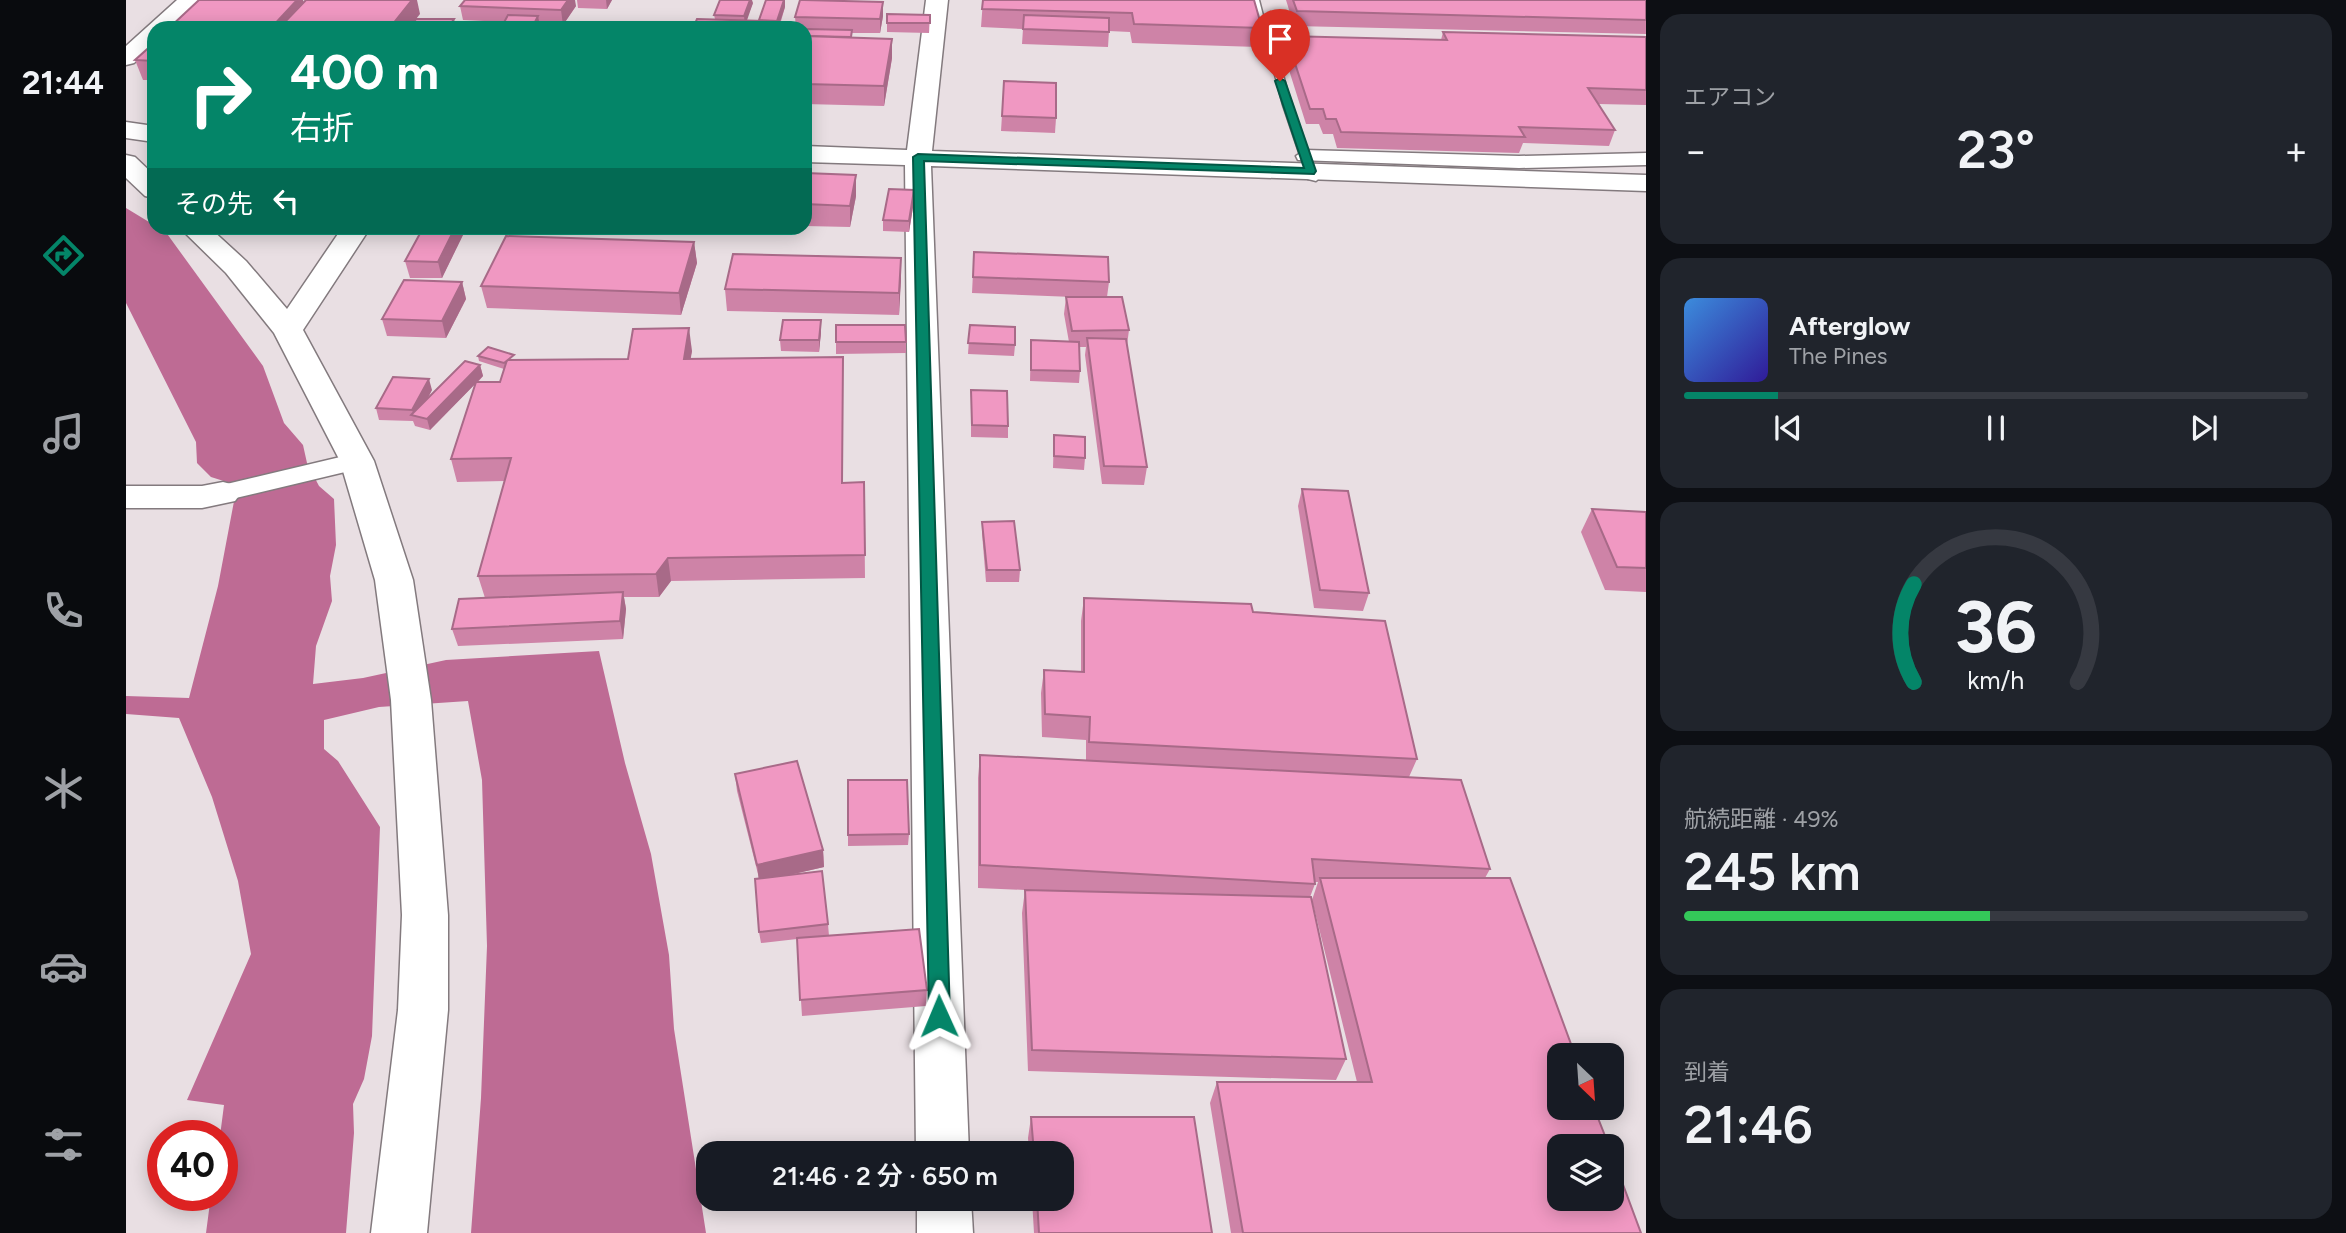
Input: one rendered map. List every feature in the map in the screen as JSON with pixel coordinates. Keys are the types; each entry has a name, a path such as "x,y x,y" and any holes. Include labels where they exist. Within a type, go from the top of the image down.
{"street":[{"path":"167,21 190,0"},
{"path":"937,0 918,160 943,1141"},
{"path":"126,58 147,39"},
{"path":"126,123 147,125"},
{"path":"126,130 147,133"},
{"path":"812,153 918,160"},
{"path":"1309,169 1584,158 1646,159"},
{"path":"812,161 918,160 1309,169 1646,186"},
{"path":"126,163 147,183"},
{"path":"202,235 236,267 288,330 342,465 394,580 408,682 425,929 423,1010 399,1233"},
{"path":"288,330 351,235"},
{"path":"126,496 201,498 342,465"},
{"path":"944,1211 945,1233"}],"lane":[{"path":"1255,0 1264,37 1274,56 1309,169"},
{"path":"1264,37 1318,39"}],"shaded area":[{"path":"126,208 147,221 147,235 168,235 263,366 284,423 303,445 307,463 319,486 334,499 336,545 330,576 332,601 316,646 313,684 363,678 446,660 599,651 625,763 651,854 669,955 674,1029 696,1169 696,1211 703,1211 706,1233 471,1233 481,1098 487,946 482,780 468,701 379,707 324,720 324,749 338,761 380,827 372,1036 364,1079 353,1104 354,1133 346,1233 206,1233 209,1211 238,1211 238,1120 222,1120 224,1105 187,1100 251,954 238,881 212,797 179,718 126,714 126,696 189,698 218,586 235,496 230,483 211,477 197,463 196,442 126,303"}],"building":[{"path":"199,0 297,0 278,21 176,21"},
{"path":"306,0 412,0 395,21 286,21"},
{"path":"465,0 568,0 561,10 460,6"},
{"path":"720,0 750,0 744,16 714,15"},
{"path":"766,0 784,0 777,21 759,20"},
{"path":"800,0 883,2 880,19 795,17"},
{"path":"983,0 1254,0 1262,28 1134,24 1132,13 982,9"},
{"path":"1293,0 1646,0 1646,20 1297,11"},
{"path":"887,14 930,15 930,23 887,23"},
{"path":"508,15 538,16 536,21 505,21"},
{"path":"1024,15 1109,18 1109,32 1023,29"},
{"path":"416,19 454,19 453,21 414,21"},
{"path":"697,19 765,21 696,21"},
{"path":"812,29 852,30 851,37 812,36"},
{"path":"1443,32 1646,37 1646,90 1588,88 1615,130 1519,127 1525,137 1341,132 1336,119 1326,119 1323,109 1310,109 1286,36 1447,40"},
{"path":"812,36 892,39 884,86 812,84"},
{"path":"147,49 147,61 135,60"},
{"path":"1004,81 1056,83 1056,118 1002,116"},
{"path":"812,173 856,175 850,206 812,204"},
{"path":"889,189 914,190 909,221 883,220"},
{"path":"419,235 452,235 438,262 405,261"},
{"path":"506,236 694,242 679,293 481,286"},
{"path":"974,252 1108,257 1109,282 973,277"},
{"path":"733,254 901,258 899,293 725,289"},
{"path":"404,280 462,282 442,321 382,319"},
{"path":"1066,297 1122,297 1129,330 1072,331"},
{"path":"783,320 821,320 819,340 780,340"},
{"path":"836,325 905,325 906,342 836,342"},
{"path":"970,325 1015,327 1015,345 968,343"},
{"path":"689,328 684,359 843,357 842,483 864,482 865,555 668,558 656,574 478,576 511,458 451,459 476,382 500,382 507,360 628,359 633,329"},
{"path":"1087,338 1126,339 1147,467 1104,466"},
{"path":"1031,340 1079,342 1080,371 1031,370"},
{"path":"488,347 514,355 504,363 478,356"},
{"path":"465,361 480,365 427,419 411,415"},
{"path":"393,377 429,379 412,410 376,408"},
{"path":"971,390 1007,391 1008,426 972,425"},
{"path":"1054,435 1085,437 1085,458 1054,456"},
{"path":"1302,489 1348,491 1369,593 1320,590"},
{"path":"1592,509 1646,512 1646,568 1617,567"},
{"path":"1014,521 1020,570 987,570 982,522"},
{"path":"623,592 620,621 452,629 459,599"},
{"path":"1084,598 1251,604 1253,612 1385,621 1417,759 1089,742 1090,717 1045,714 1044,670 1084,672"},
{"path":"980,755 1461,780 1490,869 1312,859 1315,884 980,865"},
{"path":"797,761 823,850 757,865 735,774"},
{"path":"848,780 907,780 909,834 848,835"},
{"path":"822,871 828,924 759,932 755,879"},
{"path":"1320,878 1510,878 1571,1043 1547,1043 1547,1120 1599,1120 1604,1134 1547,1134 1547,1211 1624,1211 1624,1187 1641,1233 1243,1233 1217,1082 1372,1082"},
{"path":"1025,890 1311,897 1346,1059 1032,1050"},
{"path":"919,929 927,990 800,1000 797,938"},
{"path":"1031,1117 1194,1117 1212,1233 1039,1233 1038,1211 1074,1211 1074,1141 1033,1141"}],"route":[{"path":"939,1016 918,157 1310,171 1280,81"}]}
